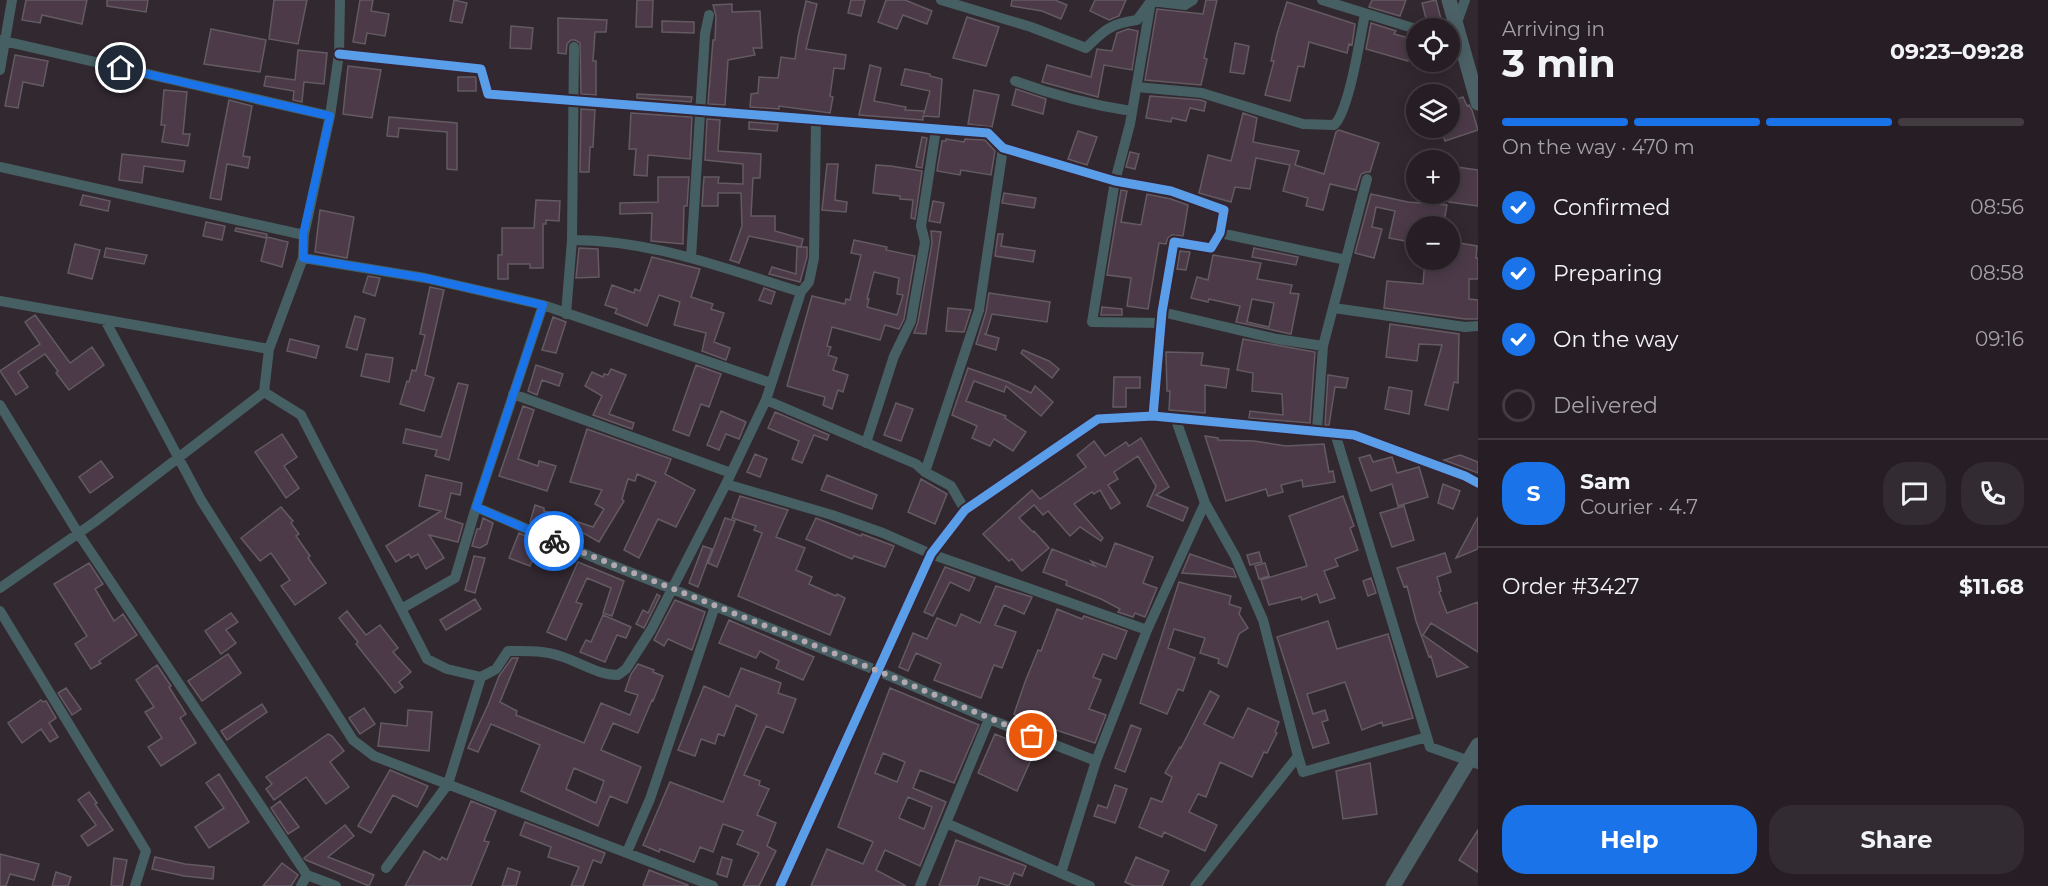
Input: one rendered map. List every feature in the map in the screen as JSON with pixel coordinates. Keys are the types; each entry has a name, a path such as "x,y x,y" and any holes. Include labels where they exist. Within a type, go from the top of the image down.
{"main road":[{"path":"1449,0 1452,18"},
{"path":"1460,48 1478,102"},
{"path":"1393,886 1473,763 1478,745"}],"street":[{"path":"0,70 3,40 12,0"},
{"path":"0,588 78,533 264,392 269,349 303,258 303,235 330,116 339,54 340,0"},
{"path":"941,0 1031,27 1086,48 1106,28 1122,22 1137,20 1151,1"},
{"path":"1151,1 1185,5 1193,0"},
{"path":"1322,0 1406,26"},
{"path":"1460,22 1466,0"},
{"path":"1151,1 1130,124 1115,181 1092,322 1162,317 1323,346"},
{"path":"1137,87 1202,93 1303,124 1334,126 1339,121 1346,103 1365,14"},
{"path":"691,258 705,34 709,15"},
{"path":"3,40 330,116"},
{"path":"566,314 572,240 574,47"},
{"path":"339,54 481,69 488,94 988,133 1003,148 1115,181 1171,192 1224,210 1220,233 1211,248 1174,242 1162,317 1153,416"},
{"path":"1015,81 1044,92 1131,111"},
{"path":"264,392 300,415 427,658 447,669 481,677 496,669 508,651 541,651 573,660 594,671 618,675 626,669 651,630 726,484 766,400 801,292 809,282 814,258 816,120"},
{"path":"866,443 894,356 911,321 925,242 921,226 936,129"},
{"path":"925,472 979,310 1003,148"},
{"path":"0,167 303,235"},
{"path":"1317,430 1323,346 1367,179"},
{"path":"1220,233 1346,260"},
{"path":"572,240 617,242 691,258 801,292"},
{"path":"303,258 425,278 543,305 771,383"},
{"path":"0,301 269,349"},
{"path":"401,609 455,578 543,305"},
{"path":"1334,308 1465,327 1478,326"},
{"path":"105,320 201,500 353,740 375,756 713,886"},
{"path":"513,393 731,473"},
{"path":"766,400 916,464 925,472 951,486 965,510"},
{"path":"0,405 78,533 307,875 336,886"},
{"path":"1175,417 1205,503 1235,556 1263,620 1303,772 1427,737"},
{"path":"780,886 931,554 965,510 1098,419 1175,417 1354,435 1465,476 1478,483"},
{"path":"1335,433 1430,747 1473,763"},
{"path":"726,484 832,515 883,533 931,554 1147,630"},
{"path":"1061,873 1096,761 1147,630 1205,503"},
{"path":"476,507 597,559 1096,761"},
{"path":"627,852 650,799 715,606"},
{"path":"0,611 146,850 135,886"},
{"path":"386,868 448,784 481,677"},
{"path":"920,886 989,719"},
{"path":"1195,886 1298,756"},
{"path":"946,823 1090,886"},
{"path":"301,886 307,875"}],"building":[{"path":"26,0 87,0 82,24 42,15 40,23 22,20"},
{"path":"107,0 148,0 146,12 107,6"},
{"path":"274,0 307,0 298,44 269,39"},
{"path":"360,0 373,0 371,11 389,14 385,36 367,33 365,44 353,42"},
{"path":"454,0 467,3 462,23 450,21"},
{"path":"637,0 653,0 652,27 636,27"},
{"path":"851,0 865,0 861,16 848,13"},
{"path":"886,0 905,0 932,11 927,24 903,15 897,29 878,22"},
{"path":"1012,0 1055,0 1067,5 1061,19 1042,11 1011,6"},
{"path":"1095,0 1126,0 1119,16 1109,20 1090,11"},
{"path":"1206,0 1217,0 1204,58 1207,59 1201,85 1145,80 1157,9 1203,14"},
{"path":"1372,0 1406,0 1400,16 1369,7"},
{"path":"1436,0 1441,18 1426,18 1422,3"},
{"path":"806,1 817,4 806,49 846,55 844,69 834,68 830,113 779,106 779,109 750,107 751,94 758,93 759,77 778,78 781,57 795,59"},
{"path":"1287,2 1355,24 1352,45 1349,44 1347,53 1309,42 1304,67 1298,66 1290,101 1265,95 1274,61 1271,61 1277,34"},
{"path":"732,4 732,12 760,11 762,48 753,48 755,55 728,60 725,105 708,104 713,40 715,40 716,16 713,5"},
{"path":"967,17 999,27 986,66 953,58"},
{"path":"558,18 607,20 606,32 595,32 593,61 596,61 596,95 581,94 580,43 571,40 567,44 566,54 558,53"},
{"path":"662,21 694,22 694,33 662,32"},
{"path":"1371,23 1396,31 1394,34 1406,37 1406,60 1366,49"},
{"path":"511,26 533,28 531,49 510,48"},
{"path":"211,29 266,40 260,72 204,64"},
{"path":"1128,29 1138,31 1132,70 1104,65 1098,97 1042,82 1047,65 1091,77 1097,49 1112,51 1117,33"},
{"path":"1235,43 1249,46 1244,74 1230,72"},
{"path":"298,50 327,53 324,84 304,82 302,102 293,100 294,91 264,86 266,76 295,80"},
{"path":"15,55 48,61 43,86 23,82 18,108 5,106"},
{"path":"870,65 881,68 874,101 906,107 905,110 924,111 924,114 930,91 901,85 905,69 942,79 939,117 923,116 923,120 859,115"},
{"path":"348,66 381,70 372,118 343,114"},
{"path":"458,77 476,77 476,91 458,91"},
{"path":"1016,89 1046,99 1043,114 1012,105"},
{"path":"164,90 187,92 183,134 190,134 188,146 162,142 165,125 161,125"},
{"path":"974,90 999,95 992,127 968,124"},
{"path":"637,94 692,97 691,102 637,98"},
{"path":"1150,96 1206,102 1204,111 1190,108 1186,121 1172,118 1171,122 1146,118"},
{"path":"1463,97 1467,106 1469,105 1472,110 1478,130 1460,136 1460,98"},
{"path":"229,100 252,106 243,156 250,157 248,168 227,164 221,200 210,198"},
{"path":"581,109 595,110 589,172 580,172"},
{"path":"631,113 692,117 690,159 648,155 647,176 634,175 636,149 629,149"},
{"path":"1243,113 1257,118 1253,142 1299,151 1295,165 1324,174 1336,132 1339,130 1379,143 1370,172 1361,174 1356,190 1330,184 1323,210 1306,206 1308,198 1283,191 1290,165 1256,158 1250,189 1235,187 1231,202 1199,193 1208,155 1231,161"},
{"path":"389,117 457,123 457,170 447,169 447,132 399,128 398,137 387,136"},
{"path":"707,119 720,120 718,151 761,154 760,178 753,178 751,216 775,216 775,231 803,239 801,247 749,236 739,263 730,260 742,226 741,193 718,193 718,206 702,206 704,177 719,177 718,183 743,184 743,164 705,160"},
{"path":"749,122 778,124 777,131 749,129"},
{"path":"1078,131 1097,137 1087,165 1068,159"},
{"path":"922,137 927,138 922,168 916,167"},
{"path":"946,139 964,142 965,139 985,140 995,151 991,175 961,170 960,175 937,171 942,141"},
{"path":"1130,152 1139,154 1135,169 1126,167"},
{"path":"122,154 185,161 183,172 144,166 142,183 119,180"},
{"path":"827,164 838,164 835,200 847,202 846,212 822,210"},
{"path":"876,165 922,171 915,219 911,218 913,200 873,193"},
{"path":"1460,167 1478,170 1478,206 1460,204"},
{"path":"658,177 689,177 687,206 684,206 683,244 651,241 652,213 620,214 620,203 658,202"},
{"path":"1121,190 1127,191 1121,222 1141,225 1147,194 1188,205 1183,236 1172,235 1166,244 1159,243 1148,309 1127,306 1131,278 1107,275"},
{"path":"1004,193 1036,198 1034,208 1002,203"},
{"path":"1371,194 1406,202 1406,204 1447,205 1445,216 1406,216 1406,241 1389,238 1395,211 1376,207 1372,227 1382,229 1374,258 1355,253"},
{"path":"83,195 110,201 108,211 80,205"},
{"path":"536,200 560,201 559,221 546,220 546,224 543,224 543,268 530,268 530,264 508,264 508,279 498,279 498,255 502,255 502,228 534,228"},
{"path":"933,201 944,203 940,223 929,221"},
{"path":"320,210 354,217 347,258 315,252"},
{"path":"206,222 225,226 222,240 203,236"},
{"path":"236,228 267,234 266,238 235,231"},
{"path":"931,231 941,232 926,334 914,333 932,243"},
{"path":"998,234 1003,234 1001,246 1035,251 1033,262 995,256"},
{"path":"267,237 288,242 282,267 261,261"},
{"path":"854,240 915,256 904,319 899,329 885,325 880,340 832,327 827,346 831,347 828,355 837,358 833,370 848,375 843,392 838,390 832,409 823,405 825,397 787,386 812,296 845,304 846,299 850,300 861,255 851,253","holes":["874,272 899,278 897,294 903,295 897,315 867,307"]},
{"path":"1460,243 1477,246 1478,279 1469,279 1469,299 1478,300 1478,319 1384,308 1387,281 1423,284 1424,270 1460,270"},
{"path":"75,244 100,250 92,279 68,273"},
{"path":"797,247 807,247 807,257 800,282 769,274 772,267 796,274"},
{"path":"106,248 147,255 144,264 104,257"},
{"path":"579,248 598,249 599,277 576,278"},
{"path":"1254,248 1298,257 1296,265 1252,257"},
{"path":"1180,251 1190,252 1186,270 1177,269"},
{"path":"1213,255 1261,263 1257,279 1292,285 1290,293 1299,294 1291,334 1236,322 1240,306 1209,299 1208,302 1191,298 1197,277 1208,280","holes":["1252,299 1274,303 1269,327 1247,322"]},
{"path":"652,257 700,269 691,297 713,304 711,309 724,313 714,342 730,348 726,360 702,351 706,333 674,325 680,302 659,295 647,326 615,313 617,309 605,305 612,285 634,293 635,289 640,291"},
{"path":"368,276 380,278 375,296 363,292"},
{"path":"430,287 444,290 425,375 434,378 424,411 400,404 412,370 416,371 425,335 420,334"},
{"path":"764,288 775,292 771,304 759,300"},
{"path":"989,293 1050,302 1047,322 992,314 986,334 984,334 999,338 996,350 976,344"},
{"path":"1102,307 1122,309 1122,315 1101,315"},
{"path":"948,308 971,310 964,332 946,331"},
{"path":"35,315 70,363 92,347 104,365 69,390 45,354 18,372 28,387 16,395 0,371 40,344 25,322"},
{"path":"355,316 365,319 357,350 346,347"},
{"path":"553,317 566,322 556,353 542,350"},
{"path":"1390,324 1459,334 1458,383 1454,382 1448,410 1425,405 1442,345 1419,344 1417,361 1386,357"},
{"path":"290,339 319,346 316,358 287,351"},
{"path":"1243,339 1315,352 1310,423 1249,418 1250,411 1283,415 1282,394 1252,391 1253,373 1237,370"},
{"path":"1023,350 1049,361 1059,369 1052,378 1021,353"},
{"path":"1166,352 1203,353 1201,365 1229,369 1226,388 1205,385 1205,413 1169,410 1170,391 1167,391"},
{"path":"366,354 393,358 389,382 361,376"},
{"path":"536,365 563,374 559,386 542,380 537,395 528,391"},
{"path":"696,365 721,374 709,407 701,404 689,436 673,430"},
{"path":"968,368 1031,393 1035,386 1053,402 1041,416 1006,386 1004,392 974,381 966,401 1006,416 1005,418 1026,432 1013,451 994,439 990,446 972,438 977,426 952,415"},
{"path":"611,369 626,375 609,414 634,423 632,429 593,415 602,396 585,386 592,372 603,377 604,374 608,375"},
{"path":"1328,375 1348,378 1346,388 1335,387 1329,425 1325,425"},
{"path":"1114,377 1140,377 1140,388 1126,388 1126,407 1113,407"},
{"path":"458,383 468,385 449,460 435,456 437,450 403,443 406,429 441,437"},
{"path":"1389,387 1412,391 1409,414 1385,409"},
{"path":"896,403 913,409 901,441 884,435"},
{"path":"523,406 534,410 518,459 538,466 539,461 556,466 547,491 499,476"},
{"path":"721,411 746,422 739,439 726,434 719,450 707,445"},
{"path":"775,412 829,435 827,440 814,435 802,463 792,459 799,441 768,428"},
{"path":"587,429 671,459 665,474 695,490 676,527 658,519 639,558 624,550 656,482 637,474 635,481 628,479 622,499 624,501 599,542 564,522 566,518 593,527 604,509 595,504 602,490 570,482"},
{"path":"282,434 297,457 284,466 299,488 286,498 255,452"},
{"path":"1205,436 1218,438 1218,440 1254,441 1286,446 1324,444 1329,472 1333,471 1335,482 1303,487 1302,480 1281,485 1283,492 1268,496 1266,489 1226,501"},
{"path":"1141,438 1169,487 1156,495 1188,508 1183,521 1147,506 1156,486 1138,456 1114,472 1118,479 1108,485 1120,503 1111,509 1100,490 1094,494 1092,492 1074,504 1103,538 1101,541 1080,527 1070,536 1048,511 1043,515 1034,505 1019,518 1049,548 1022,571 1012,559 1009,561 983,534 1032,490 1040,499 1086,467 1077,455 1094,441 1105,456 1126,442 1129,446"},
{"path":"755,454 767,459 760,477 747,472"},
{"path":"1370,455 1373,462 1392,457 1397,473 1419,467 1428,497 1398,506 1392,484 1371,491 1359,458"},
{"path":"1460,455 1478,462 1478,473 1444,460"},
{"path":"101,461 113,477 90,493 79,477"},
{"path":"426,475 462,483 460,495 451,493 445,518 463,524 458,542 429,535 444,558 426,569 418,554 411,558 409,554 396,562 386,546 441,511 419,506"},
{"path":"827,475 877,495 872,509 821,490"},
{"path":"921,479 947,494 935,524 908,512"},
{"path":"1443,484 1460,491 1453,509 1438,503"},
{"path":"740,496 788,510 776,537 805,548 796,570 812,577 809,584 845,598 830,635 738,596 762,533 754,530 756,526 732,518"},
{"path":"1343,496 1354,526 1350,528 1358,550 1335,559 1338,566 1324,571 1335,598 1320,603 1317,594 1302,600 1301,597 1269,605 1261,580 1307,566 1289,516"},
{"path":"535,505 550,513 544,528 530,522"},
{"path":"1404,506 1414,540 1392,547 1380,513"},
{"path":"281,507 293,521 291,523 299,534 296,536 326,583 295,605 281,586 290,580 271,553 260,561 241,538"},
{"path":"1478,517 1478,549 1456,558"},
{"path":"483,518 493,523 487,544 480,548 472,546"},
{"path":"725,518 735,521 717,567 708,563"},
{"path":"816,518 894,546 885,567 854,556 852,559 806,539"},
{"path":"519,533 539,542 530,566 509,558"},
{"path":"1115,543 1153,557 1143,583 1157,588 1145,617 1135,613 1133,617 1118,612 1120,609 1066,585 1067,581 1043,572 1052,549 1095,566 1091,561 1106,567"},
{"path":"703,546 712,549 698,587 689,583"},
{"path":"1259,552 1262,562 1250,565 1247,555"},
{"path":"1445,553 1451,572 1437,577 1441,591 1439,592 1447,613 1478,602 1478,652 1431,623 1423,635 1468,667 1437,677 1416,621 1407,586 1404,587 1397,568"},
{"path":"1190,554 1233,569 1236,577 1182,573"},
{"path":"474,556 485,558 475,593 465,590"},
{"path":"578,562 624,581 612,616 603,613 611,588 587,578 576,602 582,604 566,640 547,632"},
{"path":"89,563 103,584 95,589 114,621 123,614 137,635 91,669 75,644 87,636 54,584"},
{"path":"1265,563 1269,576 1259,579 1255,566"},
{"path":"945,567 975,578 969,591 950,582 933,616 924,612"},
{"path":"1371,578 1376,593 1368,596 1363,581"},
{"path":"1179,582 1231,596 1229,604 1241,608 1239,614 1248,628 1239,634 1227,667 1218,663 1219,659 1200,653 1205,638 1174,629 1168,648 1195,658 1183,691 1178,689 1167,714 1140,703"},
{"path":"996,586 1032,597 1024,614 1004,605 995,625 1016,632 1002,668 994,665 981,698 934,680 941,664 916,653 908,671 899,667 913,633 927,639 937,618 956,626 961,614 980,623"},
{"path":"657,594 660,596 644,628 636,624 643,610 648,613"},
{"path":"475,599 481,609 446,630 440,620"},
{"path":"675,600 705,612 692,650 668,639 664,646 654,640"},
{"path":"1057,609 1082,619 1084,616 1127,631 1116,659 1103,654 1093,677 1101,680 1089,709 1106,715 1095,743 1014,714 1038,650 1041,651"},
{"path":"347,611 366,635 380,625 398,648 393,652 411,672 399,682 403,687 395,693 356,644 358,642 339,618"},
{"path":"231,613 238,622 226,630 236,643 221,654 205,631"},
{"path":"603,615 631,627 626,638 617,635 605,662 580,652 586,640 591,642"},
{"path":"729,620 814,657 803,680 776,668 779,661 760,651 756,658 719,643"},
{"path":"1328,621 1337,649 1388,634 1413,718 1383,726 1382,722 1362,730 1345,682 1307,694 1313,714 1325,710 1328,720 1322,722 1329,743 1313,748 1277,637"},
{"path":"228,654 241,673 202,701 188,681"},
{"path":"512,658 518,658 500,702 517,711 516,715 584,743 601,703 630,715 638,695 625,691 631,674 638,664 663,676 638,733 613,723 601,750 641,767 627,803 610,796 598,826 521,791 540,745 491,724 478,752 468,748 499,676","holes":["574,768 604,781 596,803 566,789"]},
{"path":"157,665 186,714 180,718 196,743 161,766 148,747 162,738 145,712 154,707 136,680"},
{"path":"741,668 781,683 778,693 796,699 783,733 766,726 744,775 760,781 759,785 769,789 757,815 776,823 767,846 776,851 759,886 743,886 759,853 737,844 743,831 723,824 713,852 700,847 694,862 643,845 670,782 723,802 757,715 736,705 724,736 718,734 715,744 701,739 695,756 678,750 704,686 729,697"},
{"path":"66,688 81,709 72,715 58,693"},
{"path":"890,688 979,725 954,783 920,770 913,788 946,802 920,866 885,850 876,870 906,886 811,886 827,849 863,864 873,842 838,827","holes":["883,753 905,762 897,782 875,773","908,797 932,807 924,829 899,818"]},
{"path":"1210,691 1219,696 1204,724 1233,738 1248,708 1279,722 1275,732 1277,733 1267,753 1264,752 1252,777 1220,762 1206,797 1198,794 1189,812 1217,825 1205,851 1164,832 1162,837 1139,827 1151,798 1162,802 1172,777 1165,773 1181,748"},
{"path":"41,700 46,701 56,718 49,723 58,737 50,742 41,729 22,743 8,723"},
{"path":"262,704 267,712 227,740 221,731"},
{"path":"364,708 375,724 360,734 349,718"},
{"path":"408,710 432,712 429,751 378,746 381,723 407,726"},
{"path":"1131,725 1141,729 1125,772 1115,768"},
{"path":"328,734 344,751 330,762 349,787 326,804 306,777 274,800 266,789 272,784 266,777"},
{"path":"995,734 1035,751 1017,791 978,773"},
{"path":"1370,763 1377,814 1343,819 1336,771"},
{"path":"390,770 428,786 417,807 393,795 371,833 358,826"},
{"path":"219,774 249,822 209,848 195,827 224,808 206,783"},
{"path":"1115,785 1127,789 1115,823 1094,816 1098,805 1107,808"},
{"path":"89,792 113,830 88,846 81,836 96,825 78,800"},
{"path":"280,801 299,827 288,834 271,808"},
{"path":"471,801 496,811 484,841 489,842 471,886 405,886 424,851 440,860 442,857 447,860"},
{"path":"525,822 605,853 601,863 593,860 583,886 571,886 579,867 548,857 551,847 520,835"},
{"path":"345,825 354,836 328,857 374,875 369,886 304,858"},
{"path":"1478,830 1478,872 1459,860"},
{"path":"956,840 1026,866 1022,876 1014,873 1009,886 980,877 977,886 939,886"},
{"path":"0,854 39,864 34,880 10,874 6,886 0,886"},
{"path":"155,857 185,864 214,867 213,879 152,869"},
{"path":"722,857 732,860 727,877 717,874"},
{"path":"1136,857 1169,871 1162,886 1134,886 1125,882"},
{"path":"114,858 127,860 122,886 111,886"},
{"path":"282,863 298,875 291,886 263,886"},
{"path":"508,868 520,872 516,886 502,886"},
{"path":"649,870 688,885 688,886 643,886"},
{"path":"56,872 71,877 68,886 52,886"}],"cycle path":[{"path":"339,54 481,69 488,94 988,133 1003,148 1115,181 1171,191 1224,210 1220,233 1211,248 1174,242 1162,312 1153,416"},
{"path":"780,886 931,554 965,510 1098,419 1153,416 1354,435 1465,476 1478,483"}],"way so far":[{"path":"554,541 878,671 1032,736"}],"route":[{"path":"121,68 330,116 303,235 303,258 425,278 543,305 476,507 554,541"}]}
